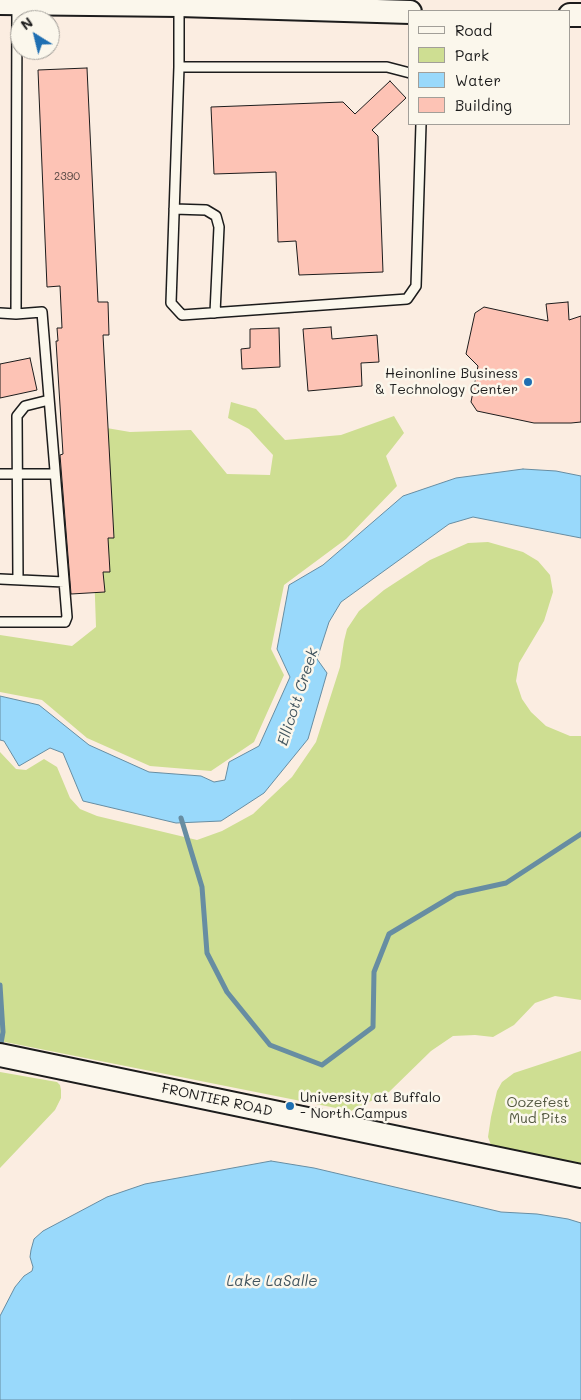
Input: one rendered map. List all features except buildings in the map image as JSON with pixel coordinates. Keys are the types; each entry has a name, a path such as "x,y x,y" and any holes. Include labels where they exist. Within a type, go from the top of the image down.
{"street":[{"path":"12,2 180,5 234,3 299,10 408,12"},
{"name":"FRONTIER ROAD","path":"7,1056 581,1176"}],"lane":[{"path":"12,2 16,314"},
{"path":"180,5 171,303 182,315 407,299 416,286 420,125"},
{"path":"179,68 387,67 408,72"},
{"path":"174,209 206,210 216,216 219,227 215,313"},
{"path":"0,313 42,312 67,617 64,622 0,622"},
{"path":"18,580 17,416 25,406 49,400"},
{"path":"0,474 55,474"},
{"path":"0,579 64,582"}],"green space":[{"path":"231,402 256,409 285,440 341,435 394,416 404,433 386,456 397,486 346,539 284,585 271,649 284,675 254,742 211,771 150,766 87,738 42,700 0,692 0,635 72,646 96,627 89,425 130,432 191,430 227,474 270,475 273,455 249,429 228,418"},
{"path":"488,542 523,552 538,561 550,575 553,592 544,621 519,663 516,681 522,699 531,712 546,726 570,736 581,736 581,1000 555,996 535,1003 514,1025 493,1037 475,1035 453,1036 431,1051 389,1092 351,1111 0,1041 0,752 16,769 26,770 44,759 57,767 70,798 80,809 97,816 197,840 222,831 253,814 292,777 316,742 340,667 347,629 359,611 384,590 430,560 468,543"},
{"name":"Oozefest Mud Pits","path":"581,1051 581,1164 491,1145 488,1137 491,1117 497,1091 502,1082 514,1073"},
{"path":"0,1072 57,1082 60,1085 61,1098 55,1110 0,1168"}],"water":[{"name":"Ellicott Creek","path":"523,469 556,471 581,476 581,538 473,517 449,524 341,602 329,622 317,659 327,673 308,739 264,793 221,821 176,823 83,801 63,753 50,748 19,766 4,741 0,740 0,696 39,705 89,745 149,772 201,776 214,782 225,780 229,762 259,746 290,677 277,649 289,585 323,565 403,496 456,478"},
{"name":"Lake LaSalle","path":"271,1161 314,1168 501,1212 537,1214 581,1223 581,1400 0,1400 0,1316 15,1287 24,1276 32,1271 33,1267 30,1257 34,1239 43,1231 107,1197 145,1184"}],"waterway":[{"path":"181,818 202,887 207,953 227,992 270,1045 322,1065 373,1027 374,972 389,934 456,894 506,883 581,834"},
{"path":"0,985 3,1032 0,1049"}],"place":[{"name":"Heinonline Business & Technology Center","path":"528,382"},
{"name":"University at Buffalo - North Campus","path":"290,1106"}]}
